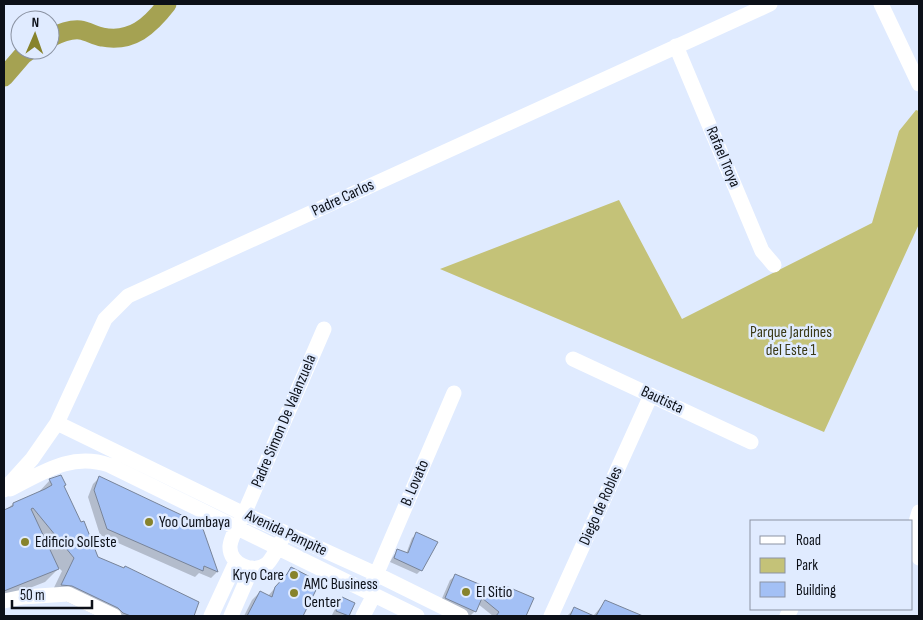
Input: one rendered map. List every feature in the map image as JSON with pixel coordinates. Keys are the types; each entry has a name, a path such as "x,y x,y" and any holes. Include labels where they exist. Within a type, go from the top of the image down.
{"street":[{"name":"Padre Carlos","path":"4,491 32,459 57,422 105,319 128,296 770,4"},
{"path":"881,4 919,84"},
{"name":"Rafael Troya","path":"676,46 762,251 774,265"},
{"name":"Padre Simon De Valanzuela","path":"236,562 231,554 230,546 236,529 324,329"},
{"name":"Bautista","path":"574,359 751,442"},
{"name":"B. Lovato","path":"363,616 376,574 454,392"},
{"name":"Diego de Robles","path":"551,616 651,395"},
{"name":"Avenida Pampite","path":"57,422 244,514 376,574 461,616"},
{"path":"78,461 81,450 79,433"},
{"path":"40,446 43,456 52,464 57,465"},
{"name":"Avenida Pampite","path":"4,491 57,465 78,461 96,461 108,465 408,614"},
{"path":"919,512 914,525 913,539 919,558"},
{"path":"211,616 236,562 252,568 260,568 266,565 277,549 284,532"},
{"path":"231,616 252,568"},
{"path":"4,601 23,597 68,594 114,616"}],"green space":[{"name":"Parque Jardines del Este 1","path":"916,110 919,111 919,224 824,432 440,269 619,200 682,319 872,223 899,131"}],"building":[{"path":"61,475 66,485 64,486 81,522 84,521 98,557 124,568 125,566 199,602 194,616 131,616 72,586 61,585 74,558 33,508 31,509 59,569 4,591 4,510 13,506 13,503 52,485 49,479"},
{"name":"Yoo Cumbaya","path":"99,476 192,520 194,525 203,529 218,572 204,566 203,571 107,529 94,490"},
{"path":"416,532 438,542 422,571 394,558 397,549 408,553"},
{"name":"AMC Business Center","path":"291,567 320,582 303,616 247,616 260,591 272,597 275,587"},
{"path":"455,574 498,592 500,588 508,587 534,598 526,616 496,616 499,612 482,598 476,612 445,598"},
{"path":"342,597 355,603 349,616 336,611"},
{"path":"605,600 643,616 596,616"},
{"path":"574,607 594,616 570,616"}],"waterway":[{"path":"60,34 76,30 113,38 131,35 147,26 167,4"},
{"path":"4,77 19,60"}],"place":[{"name":"Yoo Cumbaya","path":"149,522"},
{"name":"Edificio SolEste","path":"25,542"},
{"name":"Kryo Care","path":"294,575"},
{"name":"El Sitio","path":"466,592"},
{"name":"AMC Business Center","path":"294,593"}]}
